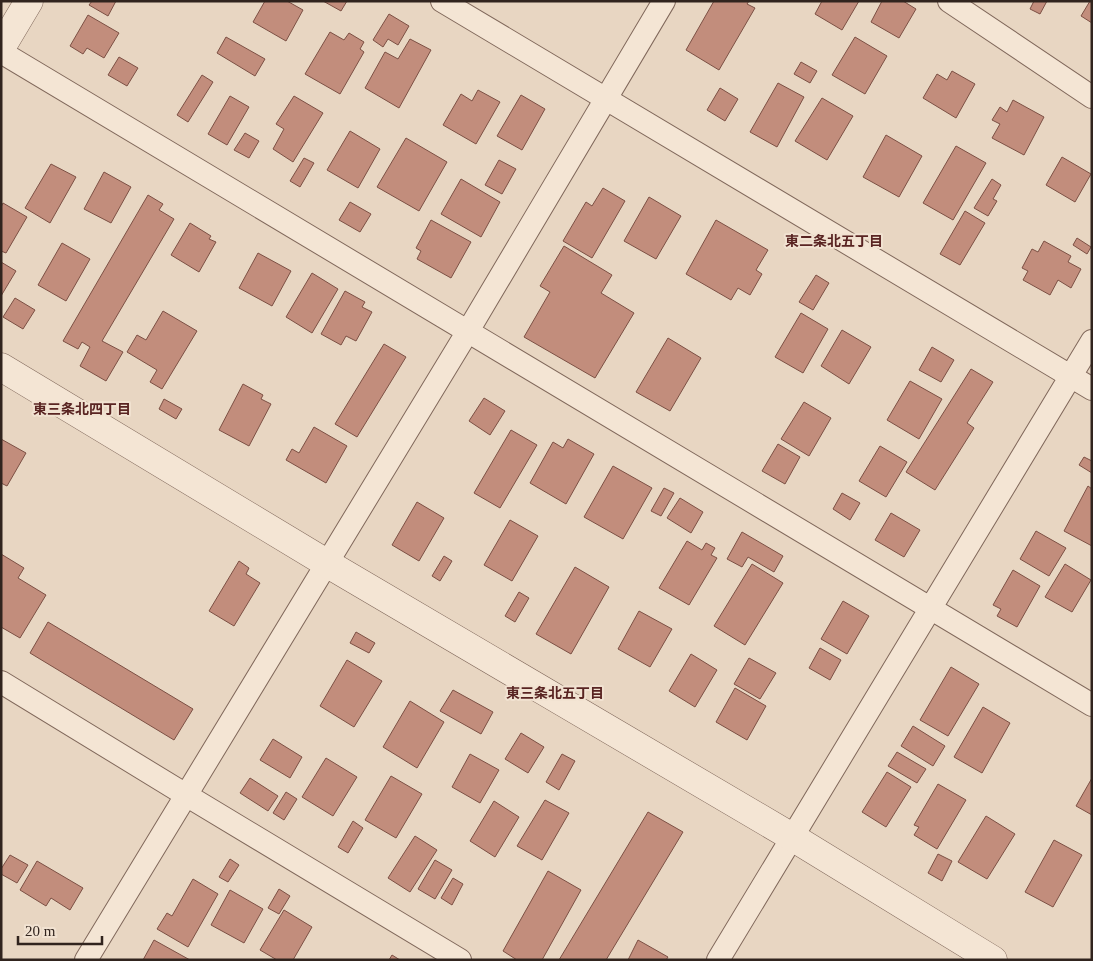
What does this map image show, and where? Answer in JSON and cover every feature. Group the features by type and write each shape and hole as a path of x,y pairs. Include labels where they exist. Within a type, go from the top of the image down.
{"street":[{"path":"1,48 29,1"},
{"path":"442,1 1092,389"},
{"path":"86,960 328,564 664,1"},
{"path":"948,1 1092,97"},
{"path":"1,52 1092,705"},
{"path":"718,960 1092,341"},
{"path":"1,367 328,564 792,837 993,960"},
{"path":"1,682 186,796 460,960"}],"building":[{"path":"92,1 116,1 108,16 89,5"},
{"path":"265,1 287,1 303,10 286,41 253,22"},
{"path":"323,1 347,1 341,11"},
{"path":"714,1 749,1 747,4 755,8 719,70 686,50"},
{"path":"822,1 859,1 842,30 815,14"},
{"path":"882,1 903,1 916,9 899,38 871,22"},
{"path":"1034,1 1047,1 1040,14 1030,9"},
{"path":"1090,1 1092,1 1092,23 1081,16"},
{"path":"389,14 409,26 398,45 388,39 383,47 373,40"},
{"path":"88,15 119,33 104,58 87,48 83,54 70,46"},
{"path":"330,32 344,40 349,33 364,42 360,49 364,52 340,94 305,74"},
{"path":"226,37 265,59 255,76 217,53"},
{"path":"855,37 887,56 865,94 832,75"},
{"path":"410,39 431,50 399,108 365,88 385,52 398,59"},
{"path":"119,57 138,68 127,86 108,75"},
{"path":"801,62 817,71 810,83 794,74"},
{"path":"952,71 975,84 956,118 923,98 937,74 947,80"},
{"path":"202,75 213,82 188,122 177,115"},
{"path":"778,83 804,97 777,147 750,132"},
{"path":"720,88 738,99 725,121 707,110"},
{"path":"478,90 500,102 476,144 443,125 461,94 472,101"},
{"path":"521,95 545,109 522,150 497,136"},
{"path":"230,96 249,107 227,145 208,134"},
{"path":"294,96 323,113 293,162 273,149 284,129 276,124"},
{"path":"822,98 853,116 827,160 795,141"},
{"path":"1013,100 1044,117 1024,155 992,138 1000,124 992,120 1000,107 1007,112"},
{"path":"350,131 380,149 358,188 327,170"},
{"path":"245,133 259,141 249,158 234,150"},
{"path":"886,135 922,156 899,197 863,177"},
{"path":"406,138 447,162 419,211 377,187"},
{"path":"956,146 986,163 953,220 923,203"},
{"path":"1062,157 1091,174 1075,202 1046,185"},
{"path":"304,158 314,163 300,187 290,181"},
{"path":"499,160 516,169 502,194 485,185"},
{"path":"51,164 76,177 50,223 25,208"},
{"path":"104,172 131,187 111,223 84,209"},
{"path":"461,179 500,202 481,237 441,214"},
{"path":"992,179 1001,185 993,199 997,201 988,216 974,208"},
{"path":"603,188 625,201 592,258 563,241 586,202 592,206"},
{"path":"148,195 163,204 159,210 174,219 102,341 123,352 106,381 80,366 90,347 82,342 78,349 63,341"},
{"path":"649,197 681,216 656,259 624,241"},
{"path":"350,202 371,214 360,232 339,220"},
{"path":"3,203 27,217 6,253 1,251 1,207"},
{"path":"965,211 985,223 960,265 940,254"},
{"path":"431,220 471,242 451,278 417,259 421,251 416,248"},
{"path":"716,220 768,250 756,270 762,274 750,295 738,288 731,300 686,274"},
{"path":"190,223 211,236 209,239 216,242 199,272 171,255"},
{"path":"1077,238 1091,247 1087,254 1073,245"},
{"path":"1044,241 1071,256 1068,262 1081,269 1071,288 1058,280 1050,295 1023,280 1028,271 1022,268 1032,249 1038,252"},
{"path":"62,243 90,259 66,301 38,285"},
{"path":"564,246 612,275 601,293 634,313 595,378 524,337 550,292 540,286"},
{"path":"258,253 291,271 272,306 239,288"},
{"path":"1,262 16,271 1,296"},
{"path":"312,273 338,289 312,333 286,317"},
{"path":"816,275 829,283 813,310 799,302"},
{"path":"345,291 365,302 362,307 372,312 356,341 346,336 341,345 321,334"},
{"path":"15,298 35,310 23,329 3,317"},
{"path":"163,311 197,331 162,389 150,382 157,370 127,352 137,335 146,340"},
{"path":"801,313 828,329 803,373 775,357"},
{"path":"842,330 871,347 849,384 821,366"},
{"path":"668,338 701,358 670,411 636,392"},
{"path":"384,344 406,357 357,437 335,424"},
{"path":"932,347 954,360 941,382 919,370"},
{"path":"971,369 993,382 967,423 974,428 935,490 906,472"},
{"path":"910,381 942,399 919,439 887,420"},
{"path":"243,384 263,395 261,399 271,404 249,446 219,430"},
{"path":"484,398 505,411 490,435 469,421"},
{"path":"164,399 182,409 176,419 159,409"},
{"path":"804,402 831,418 809,456 781,439"},
{"path":"314,427 347,446 326,483 286,460 292,449 299,453"},
{"path":"511,430 537,445 500,508 474,493"},
{"path":"1,439 26,453 7,486 1,483"},
{"path":"568,439 594,454 566,504 530,483 553,442 563,448"},
{"path":"778,444 800,457 785,484 762,471"},
{"path":"880,446 907,462 886,497 859,481"},
{"path":"1084,457 1092,461 1092,473 1079,465"},
{"path":"613,466 652,488 623,539 584,517"},
{"path":"1088,486 1092,489 1092,546 1064,531"},
{"path":"664,488 674,493 661,516 651,511"},
{"path":"842,493 860,503 850,520 833,509"},
{"path":"680,498 703,512 691,533 667,518"},
{"path":"417,502 444,518 419,561 392,545"},
{"path":"891,513 920,530 904,557 875,540"},
{"path":"510,520 538,536 512,581 484,565"},
{"path":"1036,531 1066,548 1049,576 1020,559"},
{"path":"742,532 783,556 774,572 748,557 742,567 727,559"},
{"path":"687,541 702,550 706,543 715,548 711,555 717,558 689,605 659,588"},
{"path":"1,554 24,568 18,578 46,595 20,638 1,627"},
{"path":"444,556 452,561 440,581 432,576"},
{"path":"239,561 249,568 246,574 260,583 234,626 209,611"},
{"path":"752,564 783,583 745,645 714,626"},
{"path":"1065,564 1091,580 1072,612 1045,597"},
{"path":"575,567 609,587 571,654 536,634"},
{"path":"1013,570 1040,586 1017,627 997,616 1001,609 993,605"},
{"path":"519,592 529,598 515,622 505,616"},
{"path":"843,601 869,616 847,654 821,639"},
{"path":"639,611 672,629 650,667 618,649"},
{"path":"48,622 193,709 174,740 30,653"},
{"path":"356,632 375,643 369,653 350,643"},
{"path":"820,648 841,660 830,680 809,668"},
{"path":"691,654 717,670 695,707 669,691"},
{"path":"749,658 776,673 760,699 734,684"},
{"path":"347,660 382,681 354,727 320,706"},
{"path":"951,667 979,684 948,736 920,720"},
{"path":"735,688 766,706 747,740 716,722"},
{"path":"453,690 493,712 481,734 440,711"},
{"path":"410,701 444,722 417,768 383,747"},
{"path":"983,707 1010,723 982,773 954,757"},
{"path":"913,726 945,746 933,766 901,746"},
{"path":"521,733 544,747 528,773 505,759"},
{"path":"273,739 302,757 290,778 260,760"},
{"path":"897,752 926,769 917,783 888,766"},
{"path":"470,754 499,770 480,803 452,787"},
{"path":"562,754 575,761 559,790 546,782"},
{"path":"326,758 357,777 333,816 302,797"},
{"path":"887,772 911,787 886,827 862,812"},
{"path":"391,776 422,794 396,838 365,820"},
{"path":"250,778 278,796 268,811 240,793"},
{"path":"1092,778 1092,815 1076,806"},
{"path":"938,784 966,800 937,849 914,835 919,827 914,825"},
{"path":"286,792 297,799 284,820 273,813"},
{"path":"545,800 569,813 542,860 517,846"},
{"path":"494,801 519,817 495,857 470,841"},
{"path":"648,812 683,832 606,960 559,960"},
{"path":"986,816 1015,834 987,879 958,862"},
{"path":"353,821 363,828 348,853 338,847"},
{"path":"415,836 437,850 410,892 388,878"},
{"path":"1054,840 1082,855 1053,907 1025,892"},
{"path":"938,854 952,861 942,881 928,873"},
{"path":"10,855 28,865 17,883 1,874 1,869"},
{"path":"230,859 239,865 228,882 219,877"},
{"path":"435,860 452,870 435,899 418,889"},
{"path":"37,861 83,888 70,910 51,898 46,906 20,890"},
{"path":"548,871 581,890 542,960 517,960 503,951"},
{"path":"453,878 463,884 452,905 441,898"},
{"path":"193,879 218,894 188,947 157,929 167,913 172,916"},
{"path":"279,889 290,896 279,914 268,908"},
{"path":"230,890 263,909 244,943 211,925"},
{"path":"284,910 312,927 293,960 277,960 260,950"},
{"path":"154,940 190,960 143,960"},
{"path":"638,940 668,957 666,960 628,960"},
{"path":"392,955 400,960 389,960"}],"district":[{"name":"東二条北五丁目","path":"834,241"},
{"name":"東三条北四丁目","path":"82,409"},
{"name":"東三条北五丁目","path":"555,693"}]}
